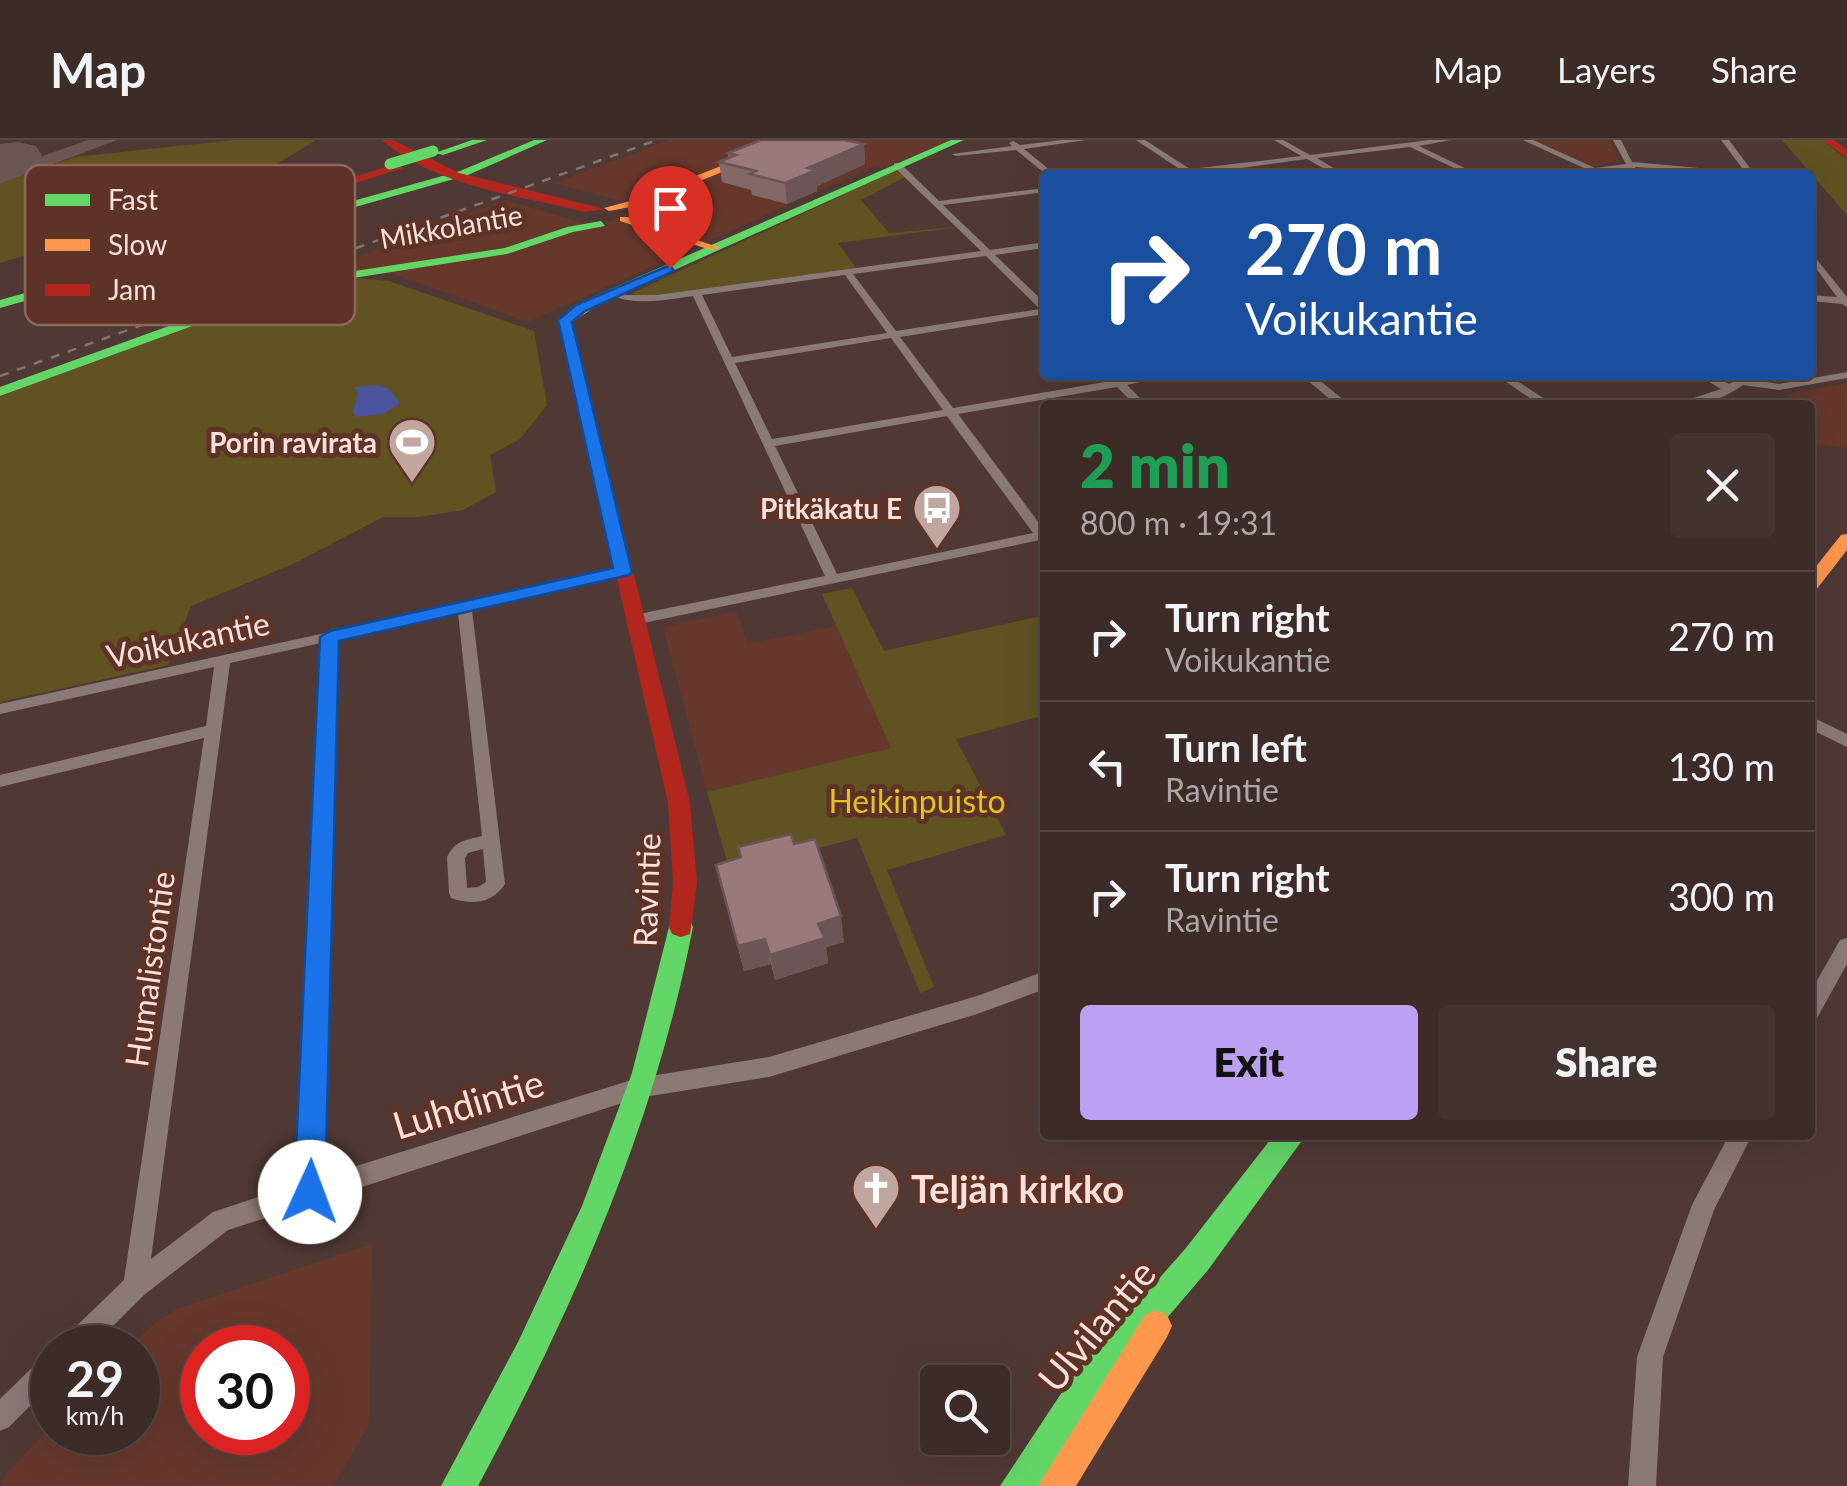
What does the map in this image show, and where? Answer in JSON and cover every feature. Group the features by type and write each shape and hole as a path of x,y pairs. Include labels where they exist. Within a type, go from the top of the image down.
{"main road":[{"path":"438,148 467,140"},
{"path":"355,171 390,158 482,140"},
{"path":"355,204 464,173 542,140"},
{"name":"Mikkolantie","path":"355,274 507,251 606,217 796,140"},
{"path":"1828,140 1847,155"},
{"path":"612,293 897,165 958,147"},
{"path":"355,170 403,154 715,248"},
{"path":"0,292 25,283"},
{"path":"0,292 25,284"},
{"name":"Ravintie","path":"459,1486 556,1295 594,1210 669,997 686,876 679,803 564,324 574,312 612,293"},
{"path":"0,304 25,297"},
{"name":"Mikkolantie","path":"0,392 184,325"},
{"path":"1815,560 1847,537"},
{"path":"1815,579 1847,537"},
{"name":"Ulvilantie","path":"1018,1486 1084,1389 1197,1259 1288,1140"},
{"name":"Ulvilantie","path":"1056,1486 1197,1259"}],"street":[{"path":"1008,140 1046,170"},
{"path":"958,147 1018,147 1082,140"},
{"path":"1140,140 1186,170"},
{"path":"1278,140 1333,170"},
{"path":"1213,170 1446,140"},
{"path":"1527,140 1594,169"},
{"path":"1618,140 1632,168"},
{"path":"1725,140 1747,170"},
{"path":"1407,142 1465,170"},
{"path":"897,165 1040,305"},
{"path":"1587,170 1666,170"},
{"path":"940,203 1040,191"},
{"path":"612,293 633,299 696,293 1040,245"},
{"path":"1815,261 1846,302"},
{"path":"848,272 1040,531"},
{"path":"696,293 833,579"},
{"path":"1815,299 1846,302"},
{"path":"728,360 1040,311"},
{"path":"1691,400 1737,382 1779,387 1847,375"},
{"path":"769,443 1110,380"},
{"path":"1116,380 1136,400"},
{"path":"1312,380 1338,400"},
{"path":"1509,380 1540,400"},
{"path":"634,620 1040,537"},
{"name":"Voikukantie","path":"0,709 623,572"},
{"path":"465,607 490,840"},
{"path":"310,1192 330,637"},
{"name":"Humalistontie","path":"136,1286 223,660"},
{"path":"1815,725 1847,741"},
{"path":"0,781 212,730"},
{"path":"1815,1003 1847,946"},
{"name":"Luhdintie","path":"96,1325 136,1286 221,1220 638,1088 769,1066 978,1005 1040,982"},
{"path":"1642,1486 1650,1358 1704,1205 1738,1140"},
{"path":"0,1418 30,1388"}],"shaded area":[{"path":"670,140 951,140 882,168 875,166 528,322 388,272 355,272 355,258 505,200 597,227 644,207 554,183"},
{"path":"1609,140 1620,162 1593,166 1534,141"},
{"path":"1847,383 1847,448 1818,445 1815,400 1785,400 1790,394"},
{"path":"736,612 748,644 836,626 892,748 707,792 663,627"},
{"path":"372,1244 369,1425 333,1486 0,1486 30,1448 30,1455 160,1455 160,1325 154,1324 177,1309"}],"green space":[{"path":"234,140 316,140 275,165 52,165 74,157"},
{"path":"1782,140 1823,140 1847,160 1847,215 1815,178 1815,170 1808,170"},
{"path":"895,171 907,176 861,200 889,233 958,227 838,243 856,268 648,296 630,294"},
{"path":"25,175 25,255 0,263 0,184"},
{"path":"355,278 389,281 534,331 547,405 520,439 490,455 496,492 463,510 419,517 383,517 293,564 191,606 168,665 0,702 0,396 195,325 355,325"},
{"name":"Heikinpuisto","path":"852,588 884,651 1040,616 1040,716 956,739 1006,835 887,870 934,987 920,993 857,838 730,871 707,792 891,748 822,594"}],"water":[{"path":"354,387 388,388 400,403 384,414 356,417 353,412 358,392"}],"building":[{"path":"761,140 845,140 864,144 808,168 816,170 785,183 719,162 736,155 728,153"},
{"path":"791,834 794,844 815,839 841,916 818,924 825,938 770,955 765,939 738,946 716,865 741,857 738,847"}],"taxiway":[{"path":"37,165 107,140"},
{"path":"0,178 25,169"}],"runway":[{"path":"0,159 18,157"}],"railway":[{"path":"355,248 657,140"},
{"path":"0,376 142,325"}],"traffic: fast":[{"path":"440,153 482,140"},
{"path":"355,204 464,173 542,140"},
{"path":"569,338 565,321 599,299 959,140"},
{"path":"390,164 433,151"},
{"path":"355,274 507,251 571,229 601,224"},
{"path":"0,304 25,297"},
{"path":"0,392 184,325"},
{"path":"459,1486 530,1353 594,1215 646,1073 681,927"},
{"path":"1018,1486 1084,1389 1197,1259 1288,1140"}],"traffic: slow":[{"path":"609,208 637,203 796,140"},
{"path":"624,219 715,248"},
{"path":"1815,580 1847,539"},
{"path":"1056,1486 1156,1326"}],"traffic: jam":[{"path":"387,140 456,176 585,209 600,209"},
{"path":"1828,140 1847,155"},
{"path":"355,180 399,166"},
{"path":"569,338 679,803 685,883 681,927"}],"place":[{"name":"Porin ravirata","path":"412,484"},
{"name":"Pitkäkatu E","path":"937,550"},
{"name":"Teljän kirkko","path":"876,1230"}],"route":[{"path":"310,1192 330,637 623,572 564,324 580,308 670,268"}]}
